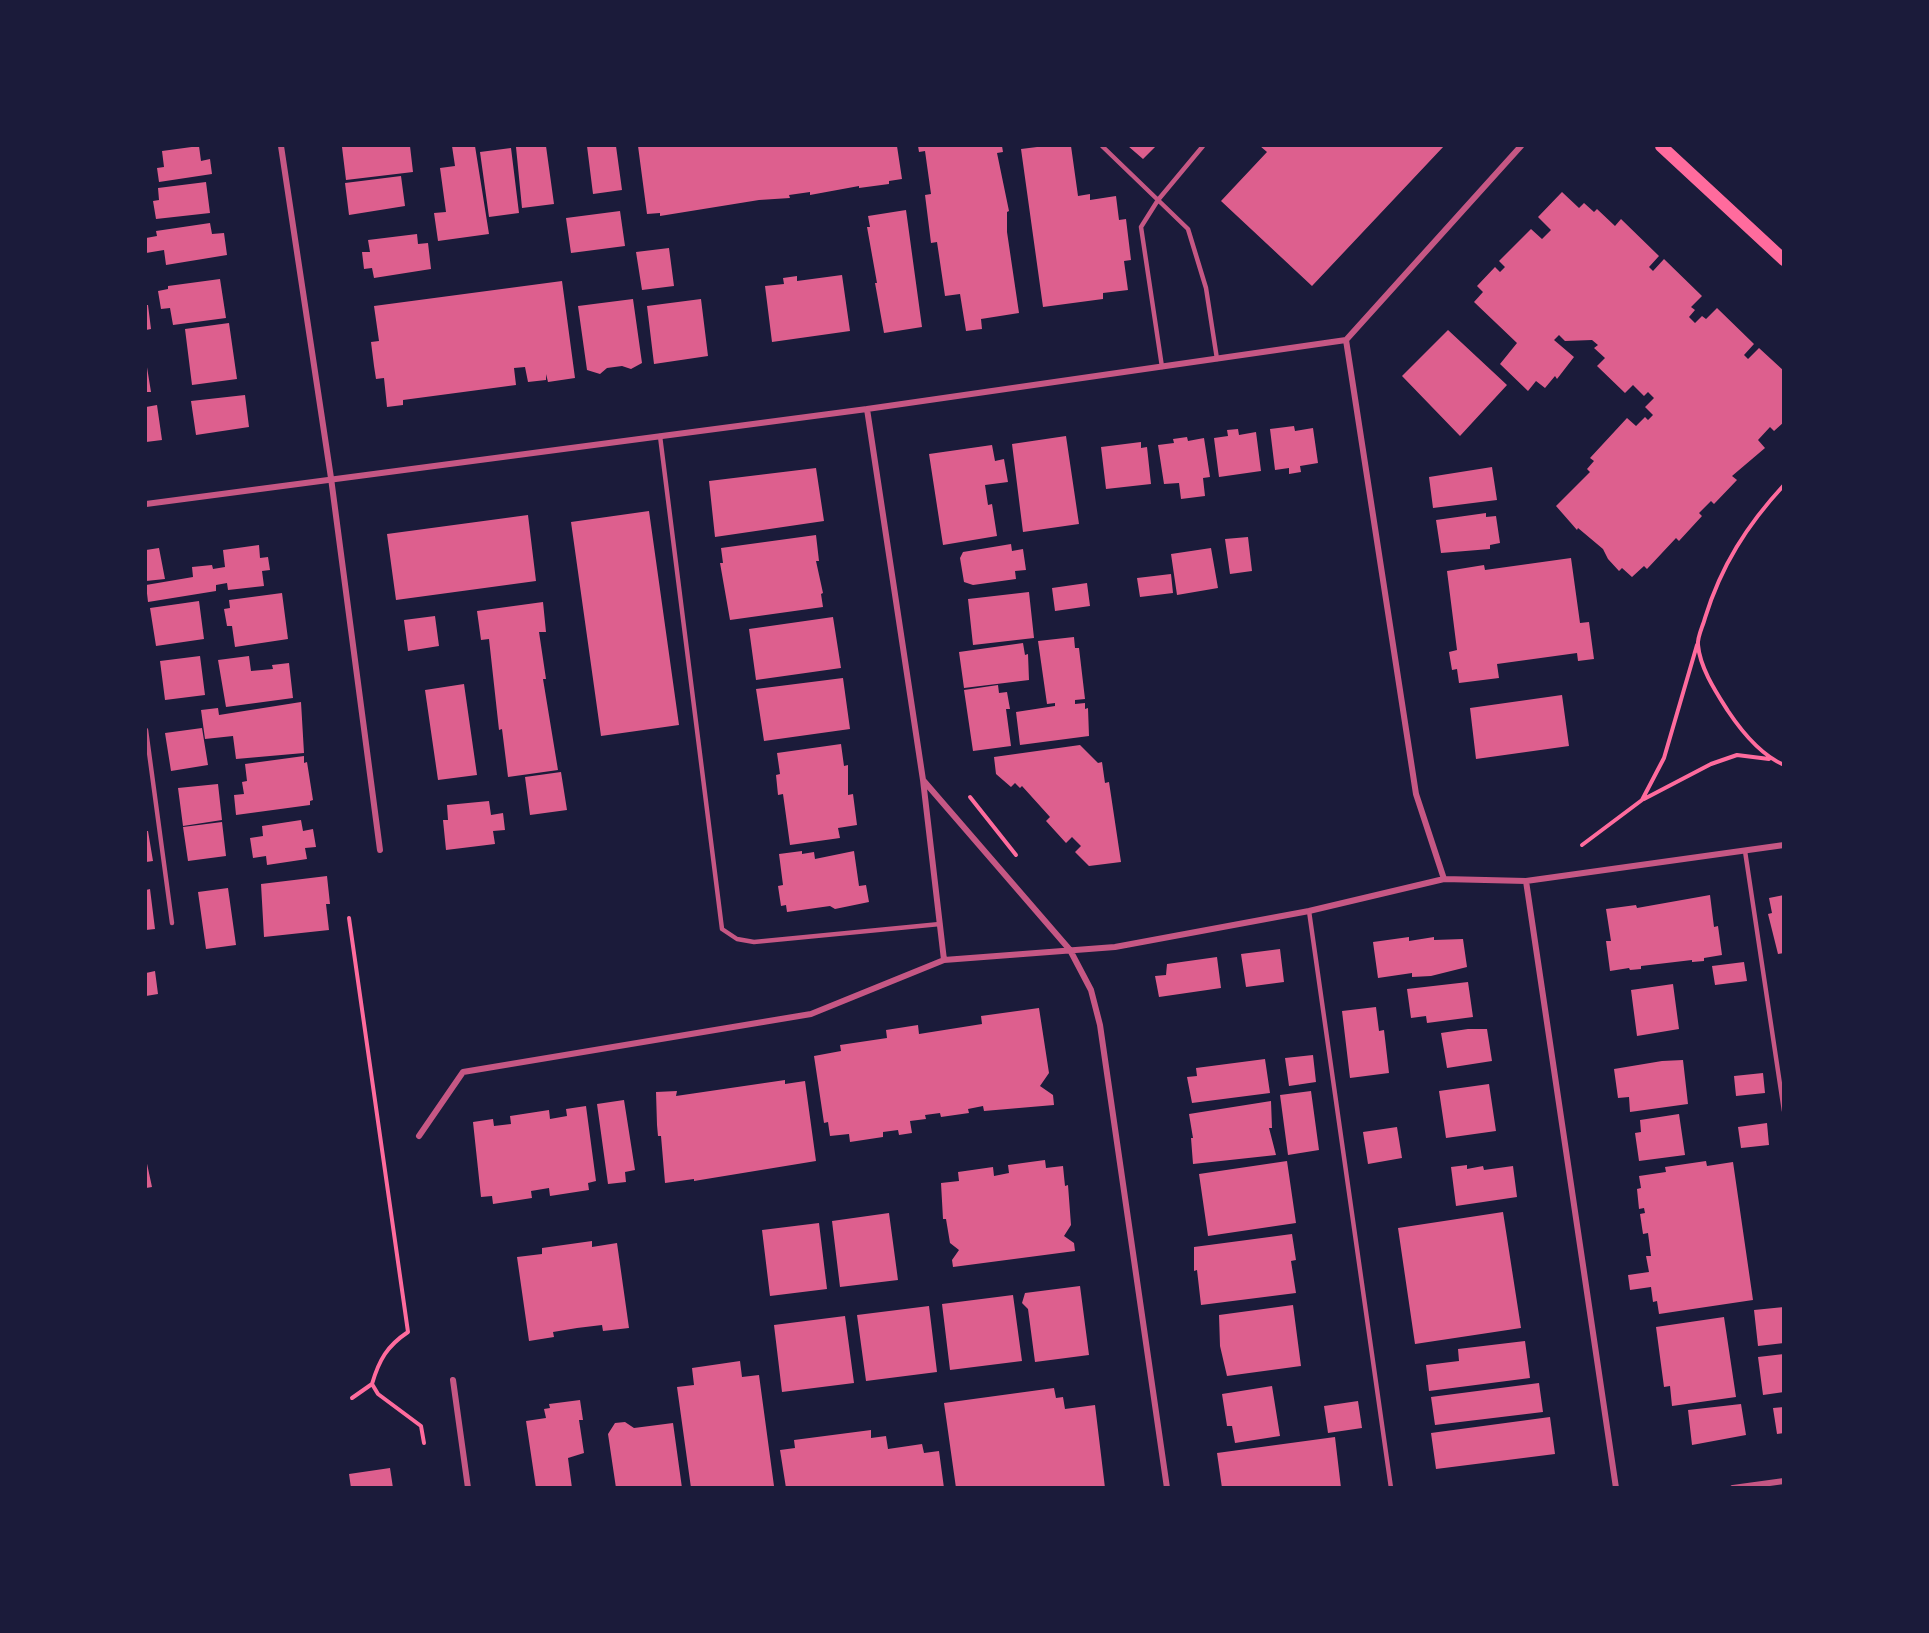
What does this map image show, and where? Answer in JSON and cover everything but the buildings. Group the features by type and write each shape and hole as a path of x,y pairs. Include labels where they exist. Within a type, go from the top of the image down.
{"main road":[{"path":"1661,146 1784,260"}],"street":[{"path":"281,146 331,478 380,850"},
{"path":"146,504 867,409 1346,340 1521,146"},
{"path":"1346,340 1416,794 1444,879"},
{"path":"867,409 923,780 944,960"},
{"path":"923,780 1070,950 1091,990 1100,1025 1167,1488"},
{"path":"419,1136 463,1072 811,1014 944,960 1115,946 1309,910 1444,879 1526,881 1784,845"},
{"path":"1526,881 1616,1488"},
{"path":"453,1380 468,1488"},
{"path":"1733,1488 1784,1481"}],"lane":[{"path":"1102,146 1188,229 1206,288 1217,359"},
{"path":"1162,367 1141,227 1158,200 1203,146"},
{"path":"660,436 722,929 736,939 754,942 940,924"},
{"path":"146,730 172,923"},
{"path":"1745,851 1784,1111"},
{"path":"1309,910 1391,1488"}],"path":[{"path":"1642,800 1664,758 1715,585 1734,548 1753,519 1784,485"},
{"path":"1698,644 1712,687 1737,723 1770,759"},
{"path":"1582,845 1642,800 1711,764 1737,755 1770,759 1784,765"},
{"path":"349,918 408,1332 392,1342 378,1363 372,1384 352,1398"},
{"path":"372,1384 378,1394 421,1426 424,1443"}]}
